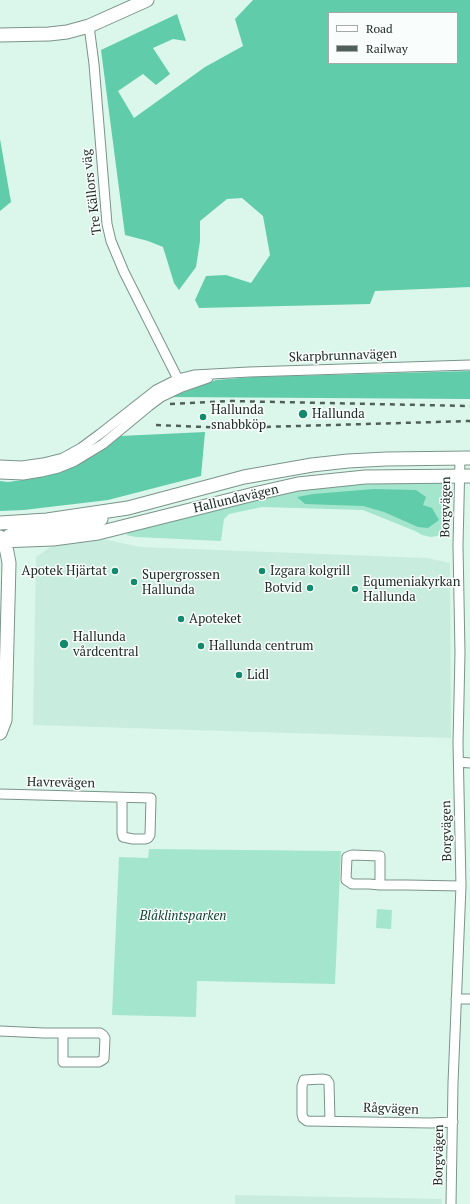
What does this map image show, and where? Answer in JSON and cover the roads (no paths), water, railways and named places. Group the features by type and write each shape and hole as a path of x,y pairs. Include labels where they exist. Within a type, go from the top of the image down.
{"main road":[{"path":"0,35 68,32 89,26 147,0"},
{"path":"0,30 16,34"},
{"name":"Hallundavägen","path":"1,543 14,533 81,525 128,508 244,477 312,465 348,461 465,458"},
{"name":"Hallundavägen","path":"1,543 53,540 98,533 298,484 365,477 465,476"},
{"name":"Hallundavägen","path":"0,523 47,520 128,508"},
{"path":"0,733 5,720 2,692 9,563 12,554 26,543 53,540"},
{"path":"1,543 9,563"}],"street":[{"name":"Tre Källors väg","path":"89,26 107,224 124,272 180,383"},
{"name":"Skarpbrunnavägen","path":"0,474 23,475 41,472 58,468 75,461 103,444 149,406 180,383 194,375 470,365"},
{"name":"Skarpbrunnavägen","path":"0,465 22,466 63,458 81,448 156,390 180,383"},
{"name":"Borgvägen","path":"451,1204 456,999 461,886 458,546 465,476 465,458"},
{"path":"459,762 470,763"},
{"name":"Havrevägen","path":"0,794 151,798 150,834 148,838 123,838 122,798"},
{"path":"380,885 380,856 352,855 347,858 346,880 348,883 380,885 461,886"},
{"path":"456,999 470,999"},
{"path":"0,1031 63,1034 100,1033 105,1038 104,1059 99,1062 63,1062 63,1034"},
{"name":"Rågvägen","path":"330,1120 329,1083 327,1080 322,1079 304,1080 302,1086 302,1114 303,1118 307,1121 453,1122"}],"railway":[{"path":"170,404 229,401 470,406"},
{"path":"156,425 228,428 470,421"}],"place":[{"name":"Hallunda","path":"303,414"},
{"name":"Hallunda snabbköp","path":"203,417"},
{"name":"Apotek Hjärtat","path":"115,571"},
{"name":"Izgara kolgrill","path":"262,571"},
{"name":"Supergrossen Hallunda","path":"134,582"},
{"name":"Botvid","path":"310,588"},
{"name":"Equmeniakyrkan Hallunda","path":"355,589"},
{"name":"Apoteket","path":"181,619"},
{"name":"Hallunda vårdcentral","path":"64,644"},
{"name":"Hallunda centrum","path":"201,646"},
{"name":"Lidl","path":"239,675"}],"park label":[{"name":"Blåklintsparken","path":"183,916"}]}
